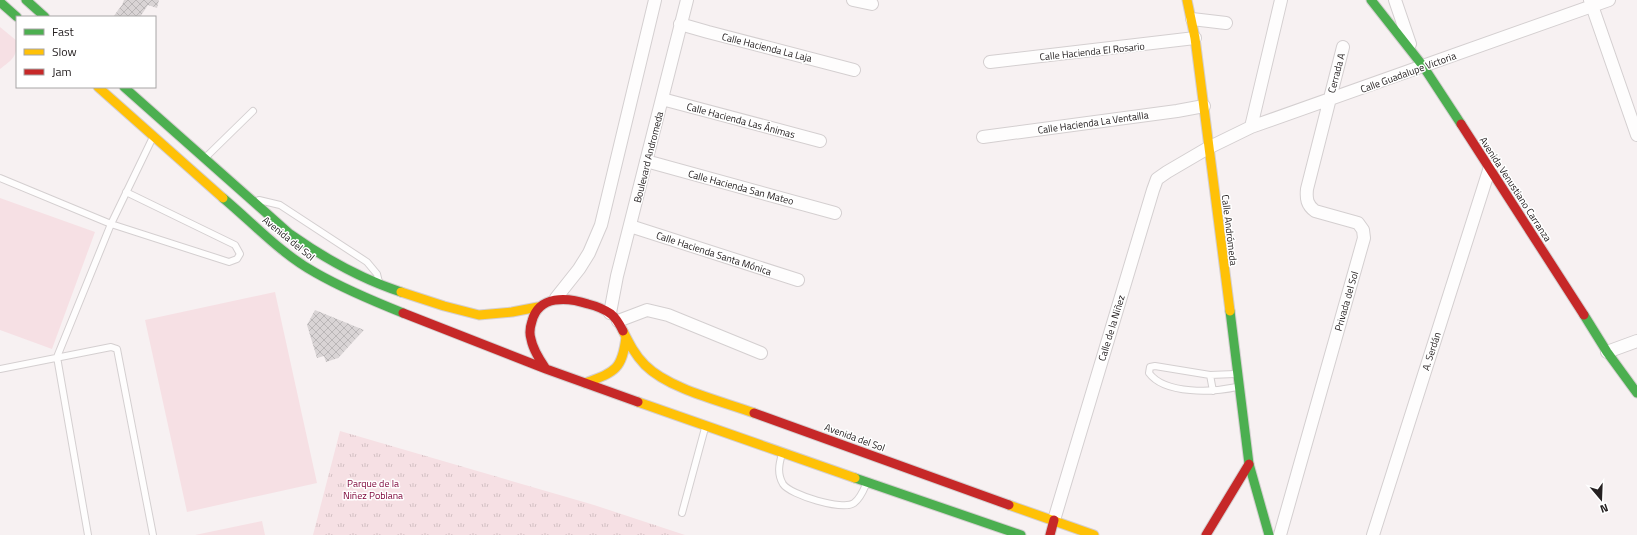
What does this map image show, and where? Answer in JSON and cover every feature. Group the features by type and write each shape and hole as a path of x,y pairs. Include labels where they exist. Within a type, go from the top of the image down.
{"main road":[{"path":"26,0 44,16"},
{"name":"Calle Andrómeda","path":"1187,0 1195,38 1249,464 1269,535"},
{"name":"Avenida Venustiano Carranza","path":"1371,0 1423,66 1490,167 1607,352 1637,393"},
{"path":"0,2 16,16"},
{"name":"Avenida del Sol","path":"99,88 286,253 315,273 368,300 546,368"},
{"name":"Avenida del Sol","path":"125,88 290,234 315,252 379,286 479,315 512,312 538,307"},
{"path":"584,383 599,378 614,370 623,357 626,337 614,317 578,299 556,298 538,307 532,319 529,336 536,354 546,368 584,383 706,426 1021,535"},
{"name":"Avenida del Sol","path":"626,337 638,357 649,371 669,383 1094,535"},
{"path":"1206,535 1249,464"},
{"name":"Calle de la Niñez","path":"1050,535 1054,520"}],"street":[{"path":"556,298 579,269 589,253 600,225 655,0"},
{"name":"Boulevard Andromeda","path":"614,317 617,276 687,0"},
{"path":"853,0 872,4"},
{"path":"1251,127 1281,0"},
{"path":"1395,0 1414,55"},
{"name":"Calle Guadalupe Victoria","path":"1208,148 1251,127 1423,66 1591,3 1609,0"},
{"path":"1591,3 1636,129"},
{"path":"1192,19 1226,23"},
{"name":"Calle Hacienda La Laja","path":"680,24 854,70"},
{"name":"Calle Hacienda El Rosario","path":"990,62 1195,38"},
{"name":"Cerrada A","path":"1329,100 1343,47"},
{"name":"Calle Hacienda Las Ánimas","path":"662,99 820,141"},
{"name":"Privada del Sol","path":"1280,535 1364,238 1363,230 1358,224 1315,211 1309,206 1306,198 1329,100"},
{"name":"Calle Hacienda La Ventailla","path":"983,137 1177,111 1204,106"},
{"name":"Calle de la Niñez","path":"1054,520 1157,179 1208,148"},
{"name":"Calle Hacienda San Mateo","path":"646,161 835,213"},
{"name":"A. Serdán","path":"1373,535 1490,167"},
{"name":"Calle Hacienda Santa Mónica","path":"630,226 798,280"},
{"path":"614,317 646,310 668,315 761,353"},
{"path":"1607,352 1637,341"}],"lane":[{"path":"205,158 254,111"},
{"path":"88,535 58,357 111,224 153,136"},
{"path":"0,178 111,224 229,262 237,260 240,254 235,245 126,192"},
{"path":"252,200 280,205 367,262 377,274 379,286"},
{"path":"0,369 111,347 117,349 153,535"},
{"path":"1237,374 1210,376 1155,366 1150,368 1149,374 1153,379 1160,383 1187,390 1213,391 1239,387"},
{"path":"1210,376 1213,391"},
{"path":"682,513 706,426"},
{"path":"783,453 779,466 779,476 784,485 790,491 837,506 846,506 854,503 862,495 867,482"}],"green space":[{"path":"0,27 16,40 16,51 13,58 0,69"},
{"path":"0,198 95,232 52,349 0,330"},
{"path":"275,292 317,483 187,512 145,320"},
{"name":"Parque de la Niñez Poblana","path":"340,431 594,505 685,535 313,535"},
{"path":"262,521 265,535 195,535"}],"building":[{"path":"124,0 159,0 157,8 148,5 141,16 114,16"},
{"path":"315,310 364,330 338,358 326,362 324,356 317,358 307,325"}],"traffic: fast":[{"path":"26,0 44,16"},
{"path":"1371,0 1423,66 1461,124"},
{"path":"0,2 16,16"},
{"path":"125,88 290,234 343,267 372,281 401,292"},
{"path":"223,198 279,248 303,265 348,290 403,313"},
{"path":"1230,311 1249,464 1269,535"},
{"path":"1584,315 1607,352 1637,393"},
{"path":"855,478 1021,535"}],"traffic: slow":[{"path":"1187,0 1195,38 1230,311"},
{"path":"99,88 223,198"},
{"path":"401,292 444,306 479,315 512,312 538,307"},
{"path":"623,331 638,357 655,373 681,388 754,413"},
{"path":"585,383 604,376 615,368 622,357 626,337"},
{"path":"638,402 855,478"},
{"path":"1009,505 1094,535"}],"traffic: jam":[{"path":"1461,124 1584,315"},
{"path":"546,369 535,351 530,337 530,328 536,313 541,306 547,302 563,299 597,307 611,314 623,331"},
{"path":"403,313 546,369 638,402"},
{"path":"754,413 1009,505"},
{"path":"1206,535 1249,464"},
{"path":"1050,535 1054,520"}]}
